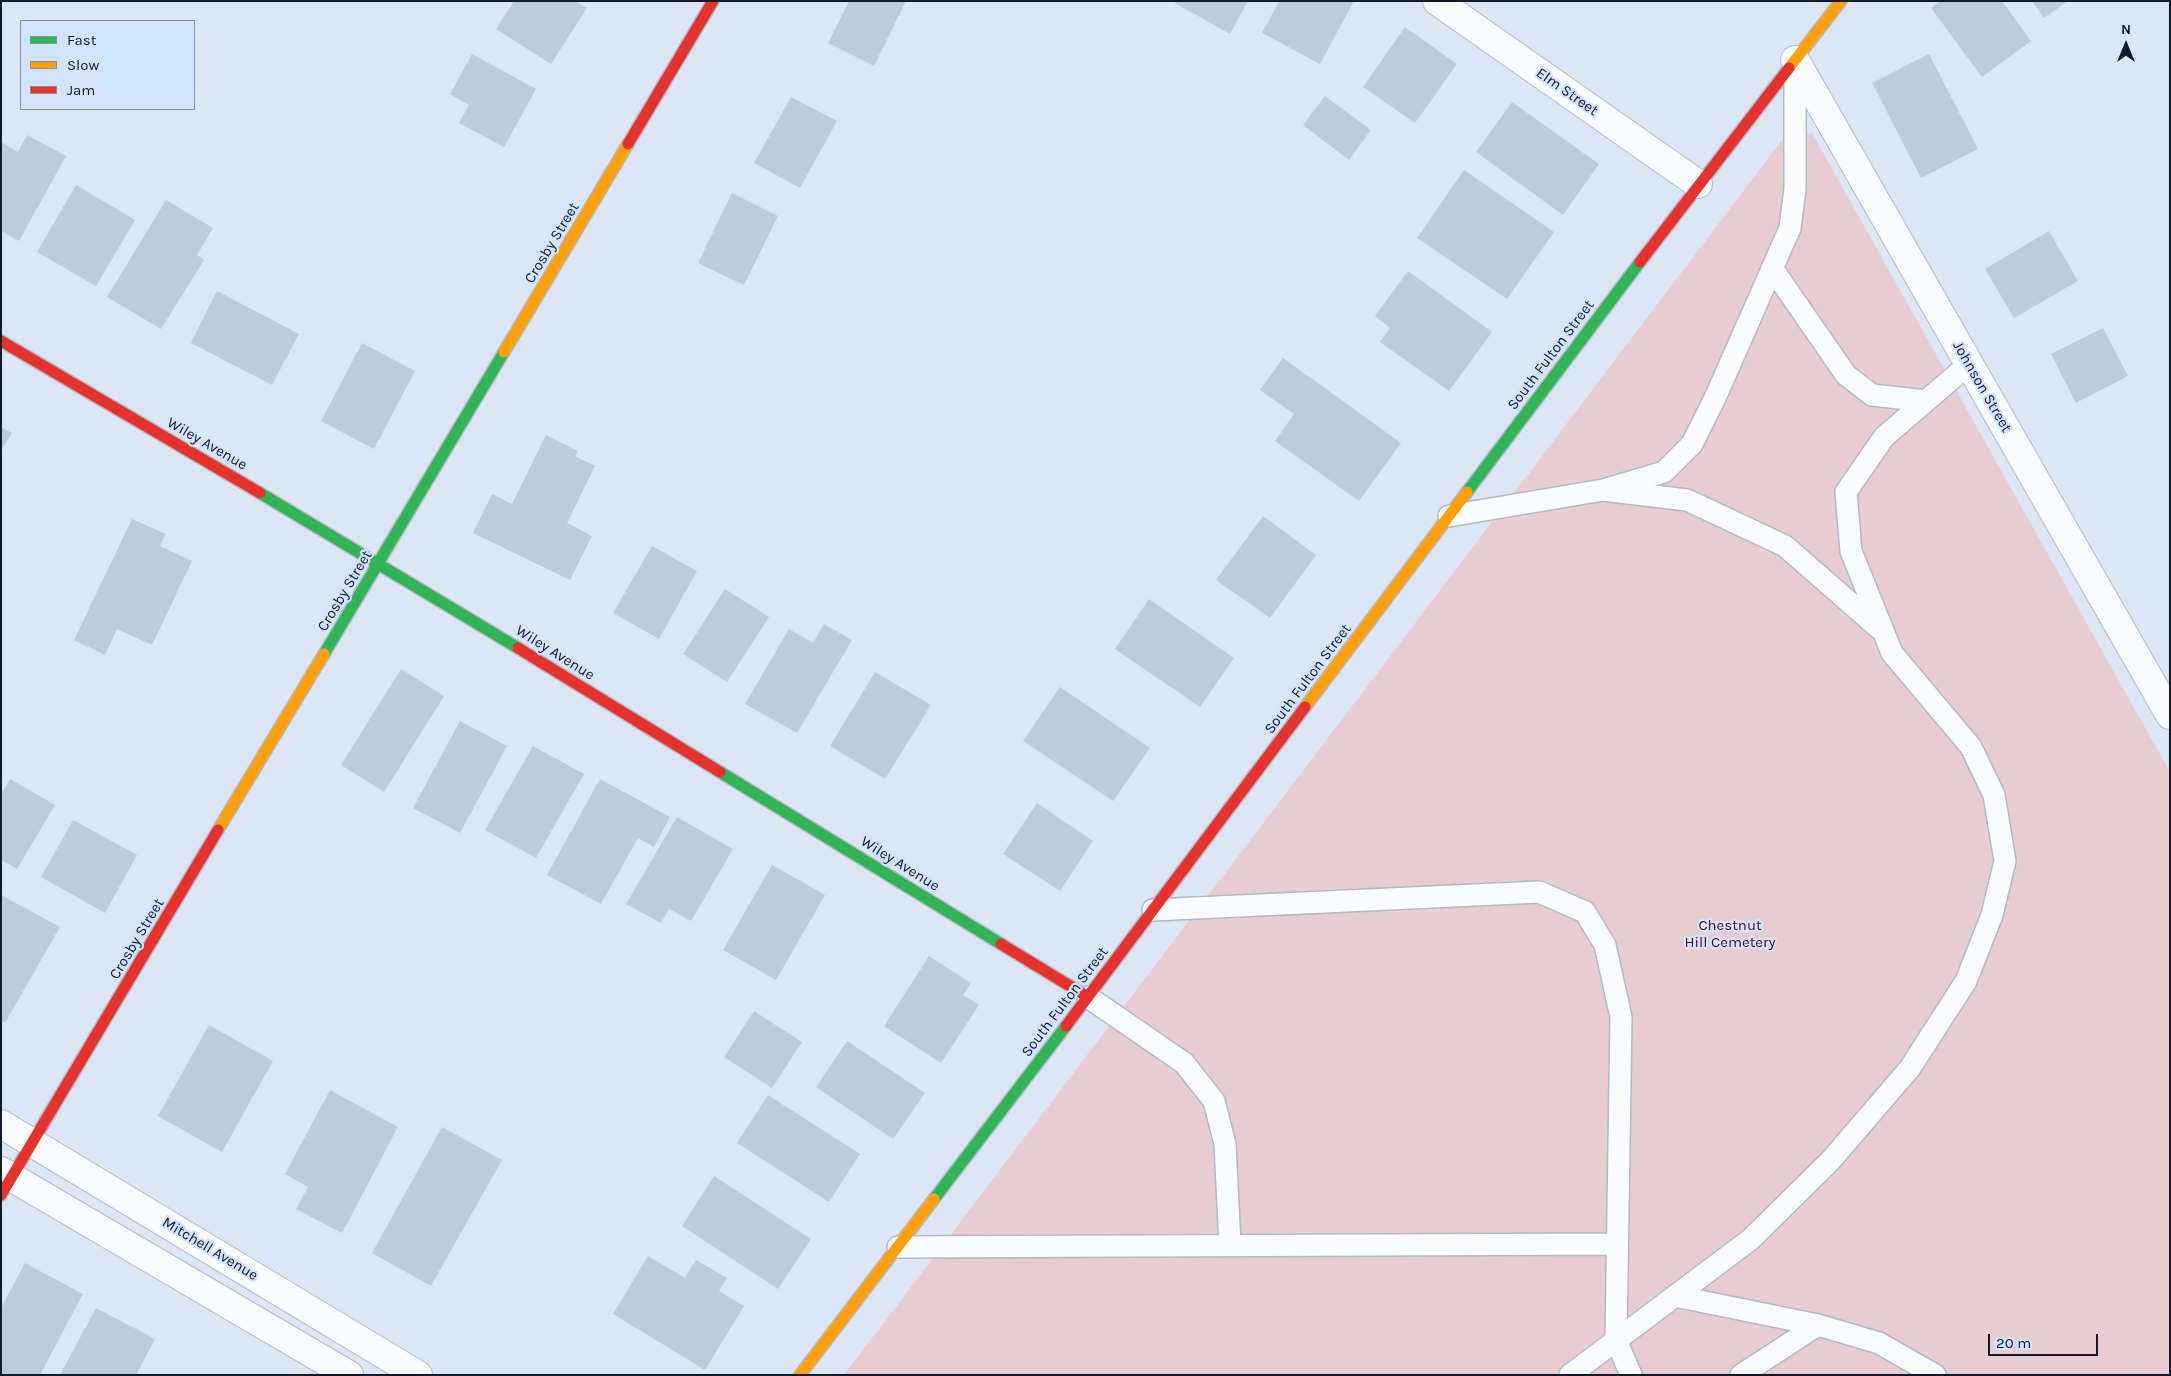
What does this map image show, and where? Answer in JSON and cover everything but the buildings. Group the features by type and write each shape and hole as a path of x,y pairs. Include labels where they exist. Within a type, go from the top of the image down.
{"street":[{"name":"Crosby Street","path":"5,1181 33,1142 380,563 713,1"},
{"name":"Elm Street","path":"1436,1 1698,184"},
{"name":"South Fulton Street","path":"800,1375 1088,997 1698,184 1841,1"},
{"name":"Johnson Street","path":"1795,60 2170,715"},
{"name":"Wiley Avenue","path":"1,341 380,563 1088,997"},
{"name":"Mitchell Avenue","path":"1,1124 418,1375"},
{"path":"5,1181 348,1375"}],"lane":[{"path":"1449,516 1603,490 1664,472 1692,444 1715,398 1790,228 1795,189 1795,60"},
{"path":"1772,268 1846,375 1872,396 1926,401"},
{"path":"1570,1375 1751,1239 1831,1160 1910,1068 1966,982 1992,915 2005,862 1994,795 1971,747 1892,653 1851,551 1846,492 1884,436 1969,364"},
{"path":"1603,490 1687,500 1785,546 1884,632"},
{"path":"1153,910 1539,892 1585,912 1605,945 1621,1017 1616,1340 1631,1375"},
{"path":"1088,997 1184,1063 1214,1101 1224,1144 1230,1245"},
{"path":"898,1247 1617,1244"},
{"path":"1675,1296 1818,1325 1879,1343 1935,1375"},
{"path":"1741,1375 1818,1325"}],"green space":[{"name":"Chestnut Hill Cemetery","path":"1812,133 2170,772 2170,1375 844,1375 1782,140"}],"traffic: fast":[{"path":"1467,492 1640,262"},
{"path":"324,654 504,352"},
{"path":"260,493 518,648"},
{"path":"720,772 1001,944"},
{"path":"934,1199 1066,1026"}],"traffic: slow":[{"path":"1789,68 1841,1"},
{"path":"504,352 628,144"},
{"path":"1305,707 1467,492"},
{"path":"218,830 324,654"},
{"path":"800,1375 934,1199"}],"traffic: jam":[{"path":"628,144 713,1"},
{"path":"1640,262 1789,68"},
{"path":"1,341 260,493"},
{"path":"518,648 720,772"},
{"path":"1066,1026 1305,707"},
{"path":"1,1195 218,830"},
{"path":"1001,944 1088,997"}]}
